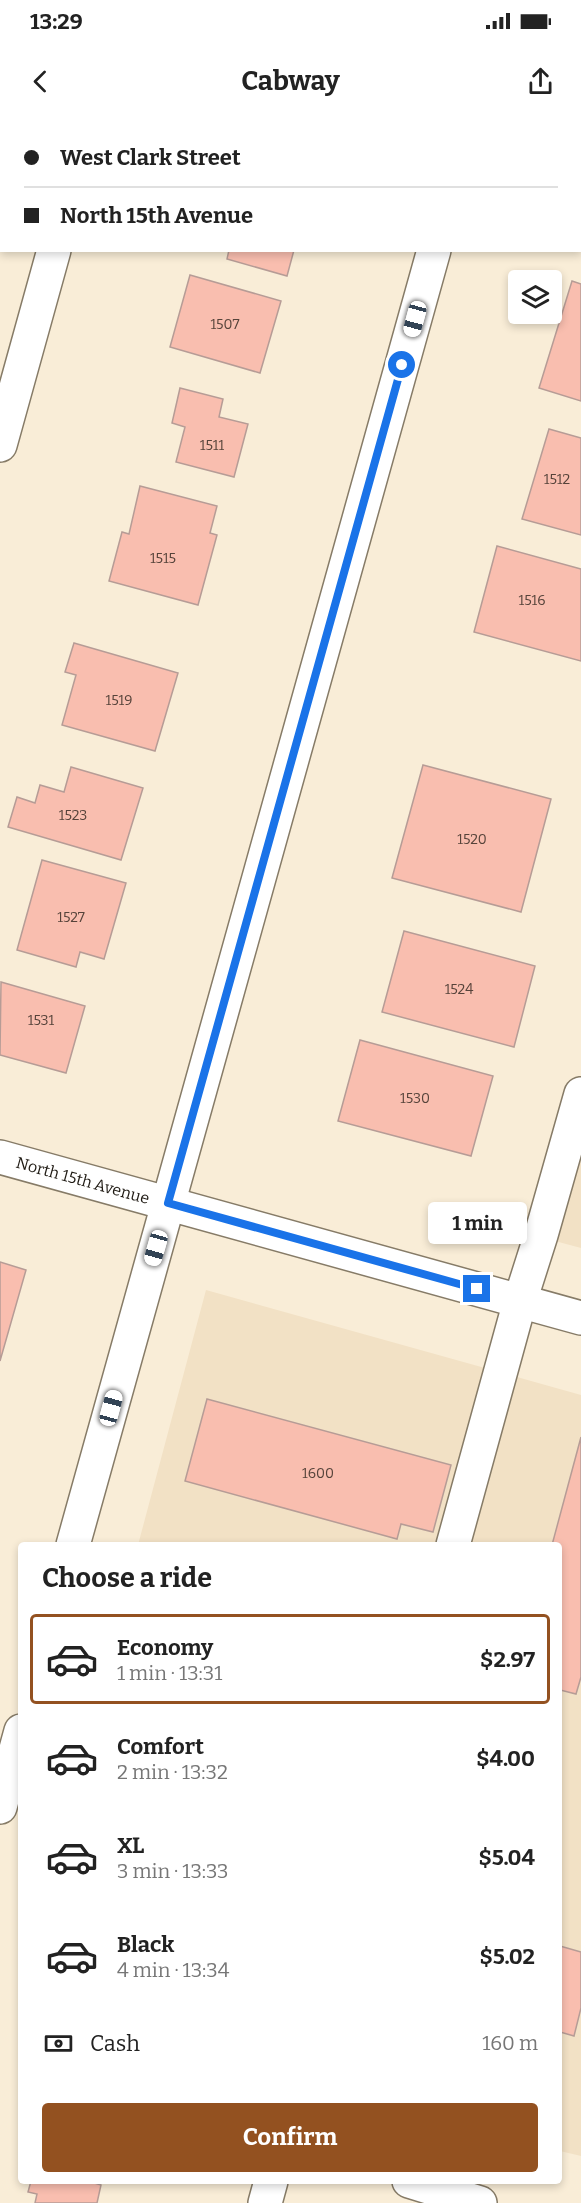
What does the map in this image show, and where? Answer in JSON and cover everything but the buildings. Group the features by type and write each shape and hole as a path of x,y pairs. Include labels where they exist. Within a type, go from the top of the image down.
{"street":[{"path":"0,445 53,252"},
{"path":"74,1542 433,252"},
{"path":"454,1542 520,1301 581,1094"},
{"name":"North 15th Avenue","path":"0,1156 581,1318"},
{"path":"0,1807 18,1742"},
{"path":"265,2203 270,2184"},
{"path":"419,2184 480,2203"}],"shaded area":[{"path":"581,1148 581,1248 555,1241"},
{"path":"206,1290 581,1395 581,2156 562,2151 562,1542 139,1542"}],"route":[{"path":"402,365 168,1203 477,1289"}]}
